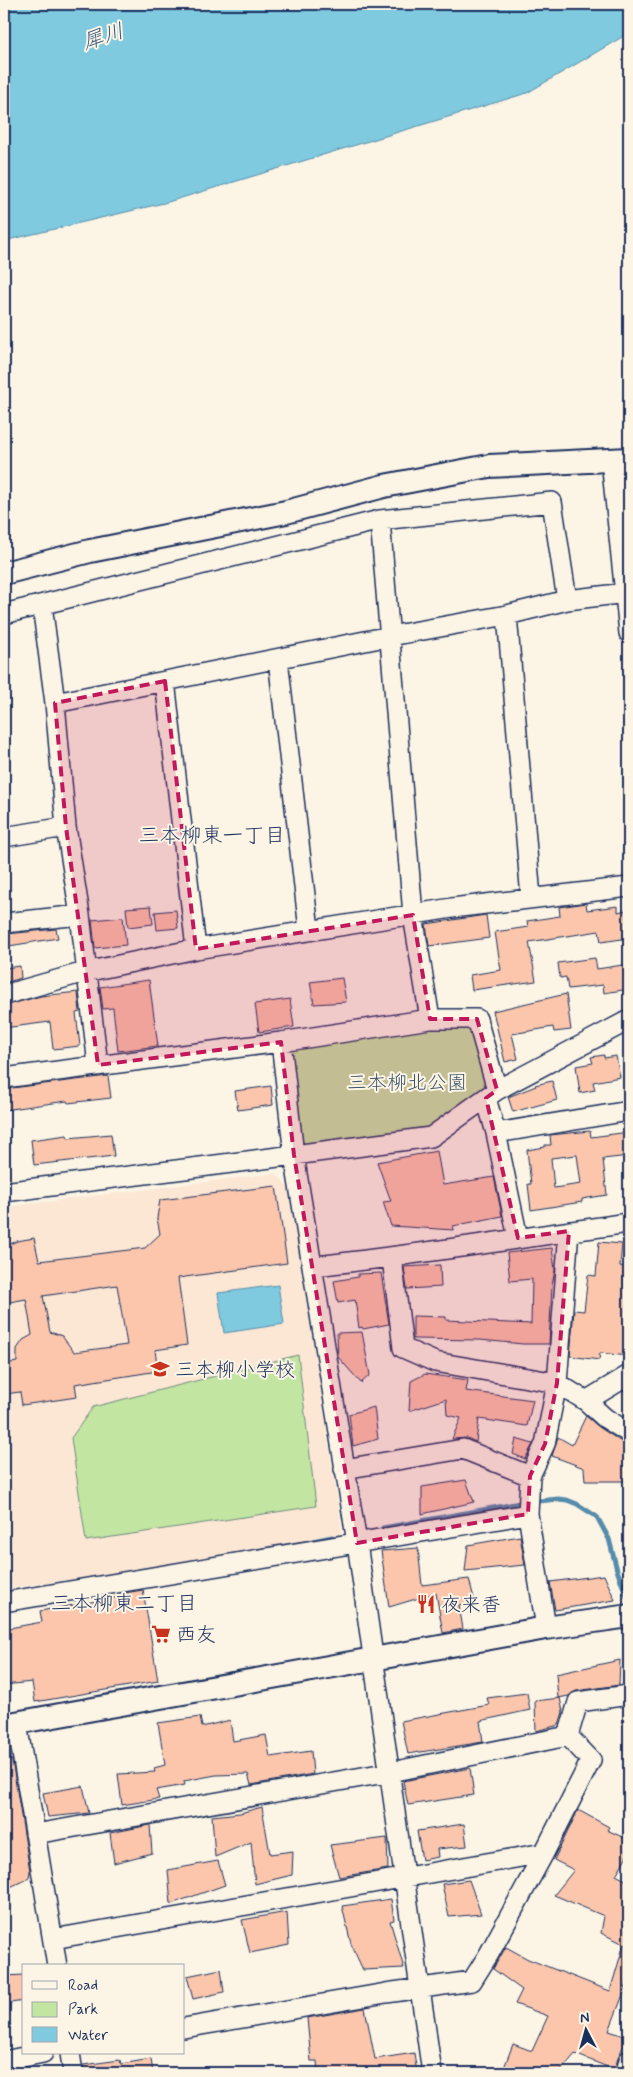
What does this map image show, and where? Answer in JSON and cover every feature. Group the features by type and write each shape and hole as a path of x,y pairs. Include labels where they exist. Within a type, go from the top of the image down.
{"street":[{"path":"4,573 90,551 286,512 384,486 480,468 620,460 629,633"},
{"path":"4,614 380,520 552,502 567,600"},
{"path":"380,520 413,915 430,1019"},
{"path":"55,703 390,636 507,615 567,600 626,592"},
{"path":"42,605 55,703 66,827 80,915 85,972 98,1065"},
{"path":"507,615 530,898"},
{"path":"278,659 310,930"},
{"path":"165,681 196,949"},
{"path":"4,837 66,827"},
{"path":"4,995 85,972 196,949 413,915 629,886"},
{"path":"4,923 80,915"},
{"path":"4,1078 281,1042 430,1019 477,1019 496,1133 518,1238"},
{"path":"4,1192 431,1137 491,1094 629,1020"},
{"path":"281,1042 294,1155 314,1266 357,1543 372,1660 391,1772 432,2073"},
{"path":"496,1133 629,1111"},
{"path":"314,1266 392,1258 629,1223"},
{"path":"546,1628 528,1514 530,1476 545,1444 557,1383 569,1231"},
{"path":"392,1258 403,1348 435,1362 557,1383 586,1401 605,1418 629,1433"},
{"path":"586,1401 629,1375"},
{"path":"344,1469 463,1449 530,1476"},
{"path":"4,1602 528,1514"},
{"path":"57,1964 35,1834 10,1724 546,1628 629,1616"},
{"path":"568,1736 578,1702 629,1695"},
{"path":"35,1834 391,1772 568,1736"},
{"path":"185,2028 386,1993 421,1990 472,1981 489,1954 544,1853 591,1760 568,1736"},
{"path":"53,1939 405,1879 544,1853"},
{"path":"4,2061 38,2054"},
{"path":"70,2054 73,2073"},
{"path":"626,2073 629,2060"}],"highlighted area":[{"path":"165,681 196,949 413,915 430,1019 477,1019 497,1090 486,1098 518,1238 569,1231 557,1383 545,1444 530,1476 528,1514 357,1543 294,1155 281,1042 98,1065 66,827 55,703"}],"shaded area":[{"name":"三本柳小学校","path":"276,1173 290,1190 342,1530 335,1541 4,1589 4,1207"}],"green space":[{"name":"三本柳北公園","path":"432,1028 471,1029 489,1085 430,1130 302,1147 291,1050"},
{"path":"298,1355 316,1506 86,1541 71,1438 93,1407"}],"water":[{"name":"犀川","path":"4,4 629,4 629,33 527,93 168,202 4,241"},
{"path":"278,1285 284,1324 224,1333 218,1293"}],"building":[{"path":"586,903 587,910 618,906 618,912 626,910 629,938 601,942 599,931 529,942 536,981 472,990 470,975 501,970 495,932 528,927 527,921 560,916 559,907"},
{"path":"151,906 153,924 128,927 126,908"},
{"path":"176,910 178,928 157,930 155,912"},
{"path":"486,915 489,938 429,946 426,924"},
{"path":"123,917 126,945 95,948 92,920"},
{"path":"56,929 58,938 9,946 7,934"},
{"path":"595,958 597,969 629,964 629,989 604,993 603,985 568,989 566,977 560,978 558,963"},
{"path":"20,966 21,978 4,983 4,979 7,979 5,968"},
{"path":"342,978 346,1002 314,1004 310,982"},
{"path":"149,980 158,1046 118,1051 113,1008 103,1009 100,987"},
{"path":"78,992 80,1012 76,1013 80,1046 53,1049 50,1022 4,1028 4,1006 41,996"},
{"path":"566,994 571,1030 554,1032 553,1027 512,1034 518,1059 505,1062 493,1011"},
{"path":"290,999 294,1027 259,1032 255,1004"},
{"path":"604,1055 604,1058 616,1056 620,1077 593,1082 595,1090 580,1093 576,1066 593,1063 591,1057"},
{"path":"108,1076 111,1098 68,1103 67,1101 4,1110 4,1089"},
{"path":"552,1081 557,1100 513,1112 508,1097 535,1085"},
{"path":"271,1086 273,1105 238,1110 235,1091"},
{"path":"590,1131 591,1137 629,1132 629,1156 603,1159 607,1195 582,1199 582,1202 531,1210 528,1184 531,1184 527,1150 551,1145 550,1135","holes":["577,1155 581,1184 554,1188 551,1158"]},
{"path":"111,1134 114,1156 34,1165 31,1140 67,1135 68,1138"},
{"path":"437,1151 443,1185 494,1177 502,1216 453,1226 454,1230 391,1226 383,1202 391,1201 377,1162"},
{"path":"276,1186 287,1263 178,1278 187,1345 155,1350 158,1371 75,1384 77,1397 22,1405 20,1392 4,1394 4,1364 17,1362 17,1349 23,1340 32,1335 26,1299 4,1303 4,1254 8,1245 17,1241 34,1238 39,1261 145,1248 160,1234 157,1218 160,1200","holes":["117,1285 127,1345 74,1352 62,1336 50,1332 43,1296"]},
{"path":"599,1242 622,1244 620,1266 629,1268 629,1356 600,1353 599,1360 570,1356 574,1310 584,1311 588,1275 596,1276"},
{"path":"552,1248 555,1270 552,1285 549,1344 413,1339 413,1316 446,1317 446,1320 531,1324 532,1279 510,1281 507,1253"},
{"path":"440,1265 441,1287 407,1289 404,1267"},
{"path":"381,1273 389,1324 363,1329 362,1327 359,1328 355,1300 338,1303 334,1281 358,1277 358,1274"},
{"path":"362,1332 370,1375 361,1383 338,1357 337,1333"},
{"path":"425,1374 468,1380 466,1391 533,1400 527,1426 479,1419 476,1442 467,1438 452,1439 461,1418 447,1415 446,1399 409,1411 411,1381"},
{"path":"374,1407 378,1439 353,1446 349,1414"},
{"path":"586,1416 623,1443 629,1444 629,1481 585,1481 584,1468 552,1456 558,1437 572,1445"},
{"path":"516,1439 533,1444 525,1459 513,1454"},
{"path":"466,1480 474,1502 422,1514 422,1487"},
{"path":"520,1536 525,1565 465,1571 468,1545"},
{"path":"418,1548 422,1585 469,1579 475,1602 459,1605 463,1629 443,1633 436,1593 389,1607 381,1551"},
{"path":"604,1575 615,1600 555,1610 550,1582"},
{"path":"143,1590 158,1681 35,1702 32,1682 4,1685 4,1629 42,1622 40,1611 125,1596 124,1593"},
{"path":"620,1660 619,1685 576,1691 569,1696 558,1698 556,1674"},
{"path":"527,1693 530,1710 480,1721 483,1742 408,1754 401,1721 489,1705 487,1698"},
{"path":"560,1698 563,1712 559,1725 536,1731 535,1701"},
{"path":"200,1717 202,1727 230,1720 233,1741 266,1735 270,1757 311,1751 313,1774 251,1785 248,1774 216,1775 184,1781 185,1785 156,1790 159,1799 122,1805 118,1774 155,1772 154,1768 165,1765 158,1723"},
{"path":"7,1746 13,1766 30,1871 29,1878 4,1890 4,1747"},
{"path":"470,1768 474,1795 408,1805 403,1781"},
{"path":"83,1786 89,1813 48,1817 43,1793"},
{"path":"262,1807 270,1854 293,1851 292,1875 255,1884 251,1842 215,1857 212,1816 240,1813"},
{"path":"578,1810 609,1827 607,1830 629,1840 629,1852 616,1875 629,1882 629,1979 609,2031 628,2037 618,2057 615,2070 575,2054 559,2073 502,2073 513,2044 532,2051 548,2016 515,2004 522,1990 493,1969 506,1947 528,1959 610,1991 624,1944 601,1933 604,1916 554,1895 574,1870 554,1860"},
{"path":"464,1824 467,1846 437,1849 438,1857 422,1860 417,1831"},
{"path":"150,1825 152,1853 114,1863 110,1833"},
{"path":"387,1838 388,1869 339,1877 330,1845"},
{"path":"218,1861 225,1885 171,1904 168,1870"},
{"path":"469,1880 481,1914 449,1917 442,1884"},
{"path":"391,1899 394,1920 390,1921 404,1968 363,1970 351,1944 342,1906"},
{"path":"287,1912 289,1945 250,1953 242,1920"},
{"path":"221,1969 224,1992 193,1999 187,1976"},
{"path":"22,1975 22,2001 4,2004 4,1976"},
{"path":"365,2008 375,2059 414,2053 417,2073 318,2073 317,2061 311,2061 307,2018"},
{"path":"151,2059 153,2073 84,2073 83,2065 120,2060 121,2064"}],"waterway":[{"path":"539,1501 567,1500 597,1517 609,1539 617,1570 627,1597"},
{"path":"383,1528 520,1503"},
{"path":"313,1541 332,1537"}],"place":[{"name":"三本柳小学校","path":"160,1369"},
{"name":"夜来香","path":"426,1604"},
{"name":"西友","path":"161,1634"}],"district":[{"name":"三本柳東一丁目","path":"212,835"},
{"name":"三本柳東二丁目","path":"124,1603"}]}
